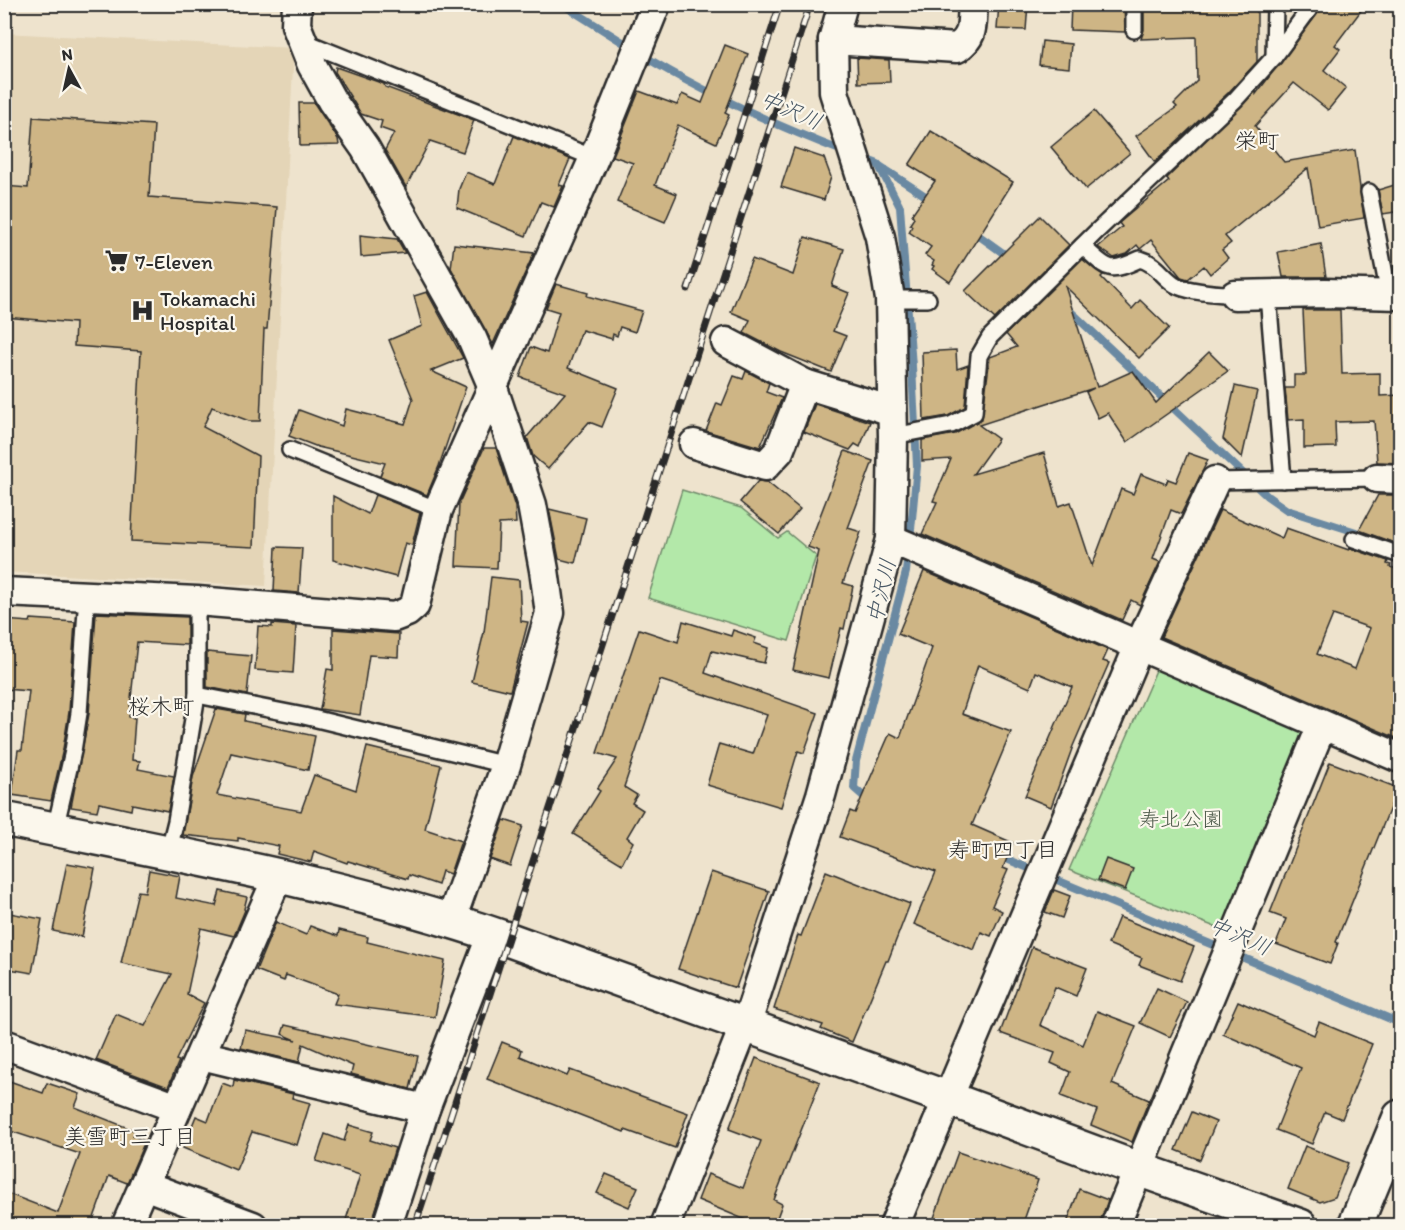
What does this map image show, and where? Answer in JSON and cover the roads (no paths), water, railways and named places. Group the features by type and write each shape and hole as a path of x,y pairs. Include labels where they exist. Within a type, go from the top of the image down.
{"street":[{"path":"297,4 296,25 312,65 332,101 365,148 472,338 492,385 532,505 544,570 549,613 506,765 452,920"},
{"path":"4,592 197,601 394,617 407,612 416,605 438,510 594,158 656,4"},
{"path":"665,1226 745,1026 821,795 891,539 890,299 880,237 834,92 833,40 843,4"},
{"path":"833,40 957,48 966,42 971,31 973,4"},
{"path":"1235,295 1325,293 1395,295"},
{"path":"726,342 805,384 892,423"},
{"path":"694,444 765,466 779,451 805,384"},
{"path":"894,1226 1139,646 1215,480"},
{"path":"891,539 1401,758"},
{"path":"1115,1226 1322,724"},
{"path":"4,819 278,876 452,920 947,1098 1138,1170 1300,1226"},
{"path":"126,1226 278,876"},
{"path":"387,1226 425,1109 492,934"},
{"path":"4,1044 177,1108"},
{"path":"201,1055 425,1109"},
{"path":"1355,1226 1401,1117"},
{"path":"144,1185 253,1226"}],"lane":[{"path":"1134,4 1134,30"},
{"path":"1274,57 1275,4"},
{"path":"892,423 951,425 974,413 979,356 990,337 1235,100 1274,57 1313,4"},
{"path":"303,41 594,158"},
{"path":"1369,192 1395,295"},
{"path":"1082,246 1107,267 1119,269 1140,259 1152,262 1175,284 1185,289 1235,295"},
{"path":"1268,295 1283,480"},
{"path":"890,299 928,299"},
{"path":"290,450 438,510"},
{"path":"1215,480 1389,478"},
{"path":"1354,539 1401,555"},
{"path":"55,830 79,713 87,595"},
{"path":"168,853 176,820 196,695 197,601"},
{"path":"196,695 304,716 506,765"}],"waterway":[{"name":"中沢川","path":"562,4 632,48"},
{"name":"中沢川","path":"642,55 741,108 845,152"},
{"name":"中沢川","path":"862,158 878,164 900,207 917,466 910,540"},
{"path":"880,166 933,201"},
{"path":"971,230 1010,258"},
{"path":"1069,310 1267,496 1287,510 1400,546"},
{"name":"中沢川","path":"870,802 854,788 856,761 906,572 908,552"},
{"name":"中沢川","path":"997,855 1400,1023"}],"railway":[{"path":"688,289 780,4"},
{"path":"415,1226 810,4"}],"place":[{"name":"7-Eleven","path":"117,261"},
{"name":"Tokamachi Hospital","path":"142,310"}],"district":[{"name":"栄町","path":"1257,140"},
{"name":"桜木町","path":"161,706"},
{"name":"寿町四丁目","path":"1003,849"},
{"name":"美雪町三丁目","path":"130,1136"}],"park label":[{"name":"寿北公園","path":"1181,818"}]}
